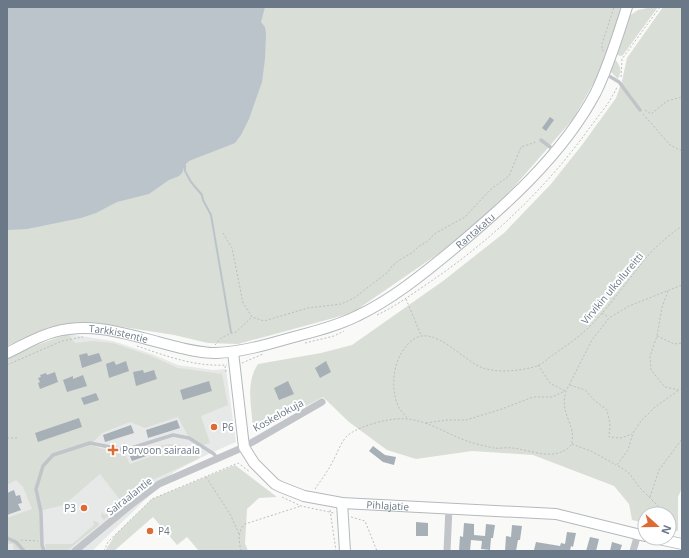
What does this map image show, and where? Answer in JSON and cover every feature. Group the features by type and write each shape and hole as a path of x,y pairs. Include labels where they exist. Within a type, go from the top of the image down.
{"street":[{"name":"Rantakatu","path":"233,352 330,327 356,316 383,301 429,269 484,224 520,189 555,151 585,110 604,73 627,7"},
{"name":"Tarkkistentie","path":"7,353 53,332 96,328 112,330 196,351 215,353 233,352"},
{"name":"Pihlajatie","path":"233,352 244,447 254,464 275,484 331,507 342,503 556,514 637,534"},
{"name":"Koskelokuja","path":"244,447 322,402"},
{"name":"Sairaalantie","path":"75,551 83,549 132,504 159,484 244,447"},
{"path":"342,503 345,551"},
{"path":"447,551 449,508"}],"lane":[{"path":"604,73 619,82 640,110"},
{"path":"540,140 555,151"},
{"path":"44,551 42,542 41,512 36,489 43,466 53,455 90,443 125,450 173,435 189,438 218,458"},
{"path":"7,538 16,542 24,551"}],"path":[{"path":"610,56 602,50 602,44 614,7"},
{"path":"375,316 389,310 442,274 497,230 524,205 576,146 608,102 619,82 622,72 622,59 660,7"},
{"path":"645,110 651,114 666,100 682,97"},
{"path":"640,110 670,145 682,151"},
{"path":"223,233 232,248 243,303 252,317 264,321 308,308 341,304 354,298 388,272 398,261 413,252 418,246 428,241 434,234 465,217 491,189 509,176 521,147 540,140"},
{"name":"Virvikin ulkoilureitti","path":"421,335 442,341 466,359 482,368 500,372 536,367 565,347 594,323 652,251 682,226"},
{"name":"Virvikin ulkoilureitti","path":"572,444 572,432 563,405 566,391 592,340 609,318 629,306 682,285"},
{"path":"668,291 662,307 657,336 650,356 651,370 665,387 679,390"},
{"path":"406,298 421,335 413,340 402,351 394,375 394,393 398,406 407,419"},
{"path":"602,313 609,318"},
{"path":"214,345 221,338 236,332 252,317"},
{"path":"305,343 334,336 348,330"},
{"path":"657,336 674,344 682,343"},
{"path":"7,364 62,341 83,337"},
{"path":"135,345 177,359 212,365 242,363 268,352"},
{"path":"538,365 550,383 566,391"},
{"path":"569,385 585,390 595,401 607,410 610,424 609,437 621,438 633,434"},
{"path":"617,465 628,450 633,434 641,421 655,407 682,388"},
{"path":"425,423 447,420 466,420 499,410 533,397 552,396 566,391"},
{"path":"312,493 330,466 344,440 350,433 380,422 396,419 407,419 435,426 466,441 494,448 512,448 538,454 556,454 563,452 572,444 593,452 629,473 640,488 658,506"},
{"path":"7,438 17,438"},
{"path":"650,498 659,470 682,439"},
{"path":"105,551 108,542 152,499 238,463 252,473"},
{"path":"206,477 230,514 239,535 241,551"},
{"path":"282,497 301,506"},
{"path":"239,535 245,524 301,506 331,507 342,515 365,521 377,551"},
{"path":"331,507 336,551"},
{"path":"19,540 42,542"}],"shaded area":[{"path":"7,7 622,7 600,72 573,119 513,188 457,241 352,313 238,344 208,343 174,335 91,322 50,327 7,346"},
{"path":"7,7 265,7 261,22 265,27 266,34 262,82 249,119 241,135 235,143 189,161 179,176 169,180 149,194 117,202 96,213 81,218 27,229 7,230"},
{"path":"658,7 623,55 617,55 616,54 629,16 638,10"},
{"path":"663,7 682,7 682,488 678,497 678,531 677,506 637,506 637,521 632,520 629,504 614,486 533,455 472,451 416,459 387,450 349,422 323,397 261,431 253,430 250,387 254,371 258,364 321,353 352,345 443,281 504,233 551,184 582,145 616,98 622,81 627,58"},
{"path":"615,59 619,64 620,69 618,79 610,69"},
{"name":"Porvoon sairaala","path":"68,334 113,341 152,354 178,365 213,370 226,369 236,442 200,458 174,472 92,551 7,551 7,358 15,353"},
{"name":"Porvoon sairaala","path":"68,334 75,343 92,341 113,343 151,356 178,368 222,374 228,405 201,416 210,443 201,446 189,438 178,417 145,428 130,422 102,433 90,445 126,456 130,464 160,453 159,446 171,444 186,447 200,458 146,483 104,520 101,517 102,512 105,515 121,501 100,474 64,505 40,510 43,551 14,551 13,544 7,544 7,518 32,509 23,487 16,480 7,485 7,358 15,353"},
{"path":"235,465 277,497 259,498 247,509 245,543 248,551 199,551 187,537 177,545 153,517 114,551 105,551 115,535 152,499"},
{"path":"93,521 98,522 99,525 68,550 46,551 45,544 72,544 94,525"}],"building":[{"path":"550,117 554,120 546,131 542,128"},
{"path":"87,353 88,356 99,353 102,361 82,368 79,355"},
{"path":"114,361 116,365 126,361 129,371 109,378 106,364"},
{"path":"326,361 331,372 320,378 315,368"},
{"path":"143,370 144,373 154,370 157,379 136,386 133,372"},
{"path":"55,372 58,382 40,389 38,383 40,382 38,378 41,377 40,375 46,373 47,375"},
{"path":"83,375 87,386 67,392 63,380 73,376 73,379"},
{"path":"209,381 212,391 183,400 180,390"},
{"path":"288,381 294,394 279,400 274,388"},
{"path":"96,393 99,400 84,405 81,398"},
{"path":"79,418 82,427 38,442 35,433"},
{"path":"177,420 180,428 148,438 146,430"},
{"path":"131,425 134,433 105,442 103,435"},
{"path":"153,446 155,453 132,461 129,454"},
{"path":"373,446 385,455 396,457 394,465 383,462 369,451"},
{"path":"14,490 16,496 20,495 22,503 18,504 21,510 7,515 7,493"},
{"path":"416,522 428,523 428,536 416,536"},
{"path":"464,523 474,524 474,535 485,536 486,524 495,525 493,538 491,538 490,550 481,549 482,541 471,540 470,551 459,551 460,536 463,537"},
{"path":"512,525 522,526 520,540 518,540 516,551 505,551 506,536 511,537"},
{"path":"567,532 576,533 573,547 571,546 570,551 534,550 536,542 560,546 561,543 565,544"},
{"path":"590,537 599,539 596,551 586,551"},
{"path":"612,542 622,545 620,551 610,551"}],"waterway":[{"path":"185,165 185,171 191,182 202,195 211,215 231,332"}],"place":[{"name":"P6","path":"214,427"},
{"name":"Porvoon sairaala","path":"113,450"},
{"name":"P3","path":"84,508"},
{"name":"P4","path":"150,531"}]}
